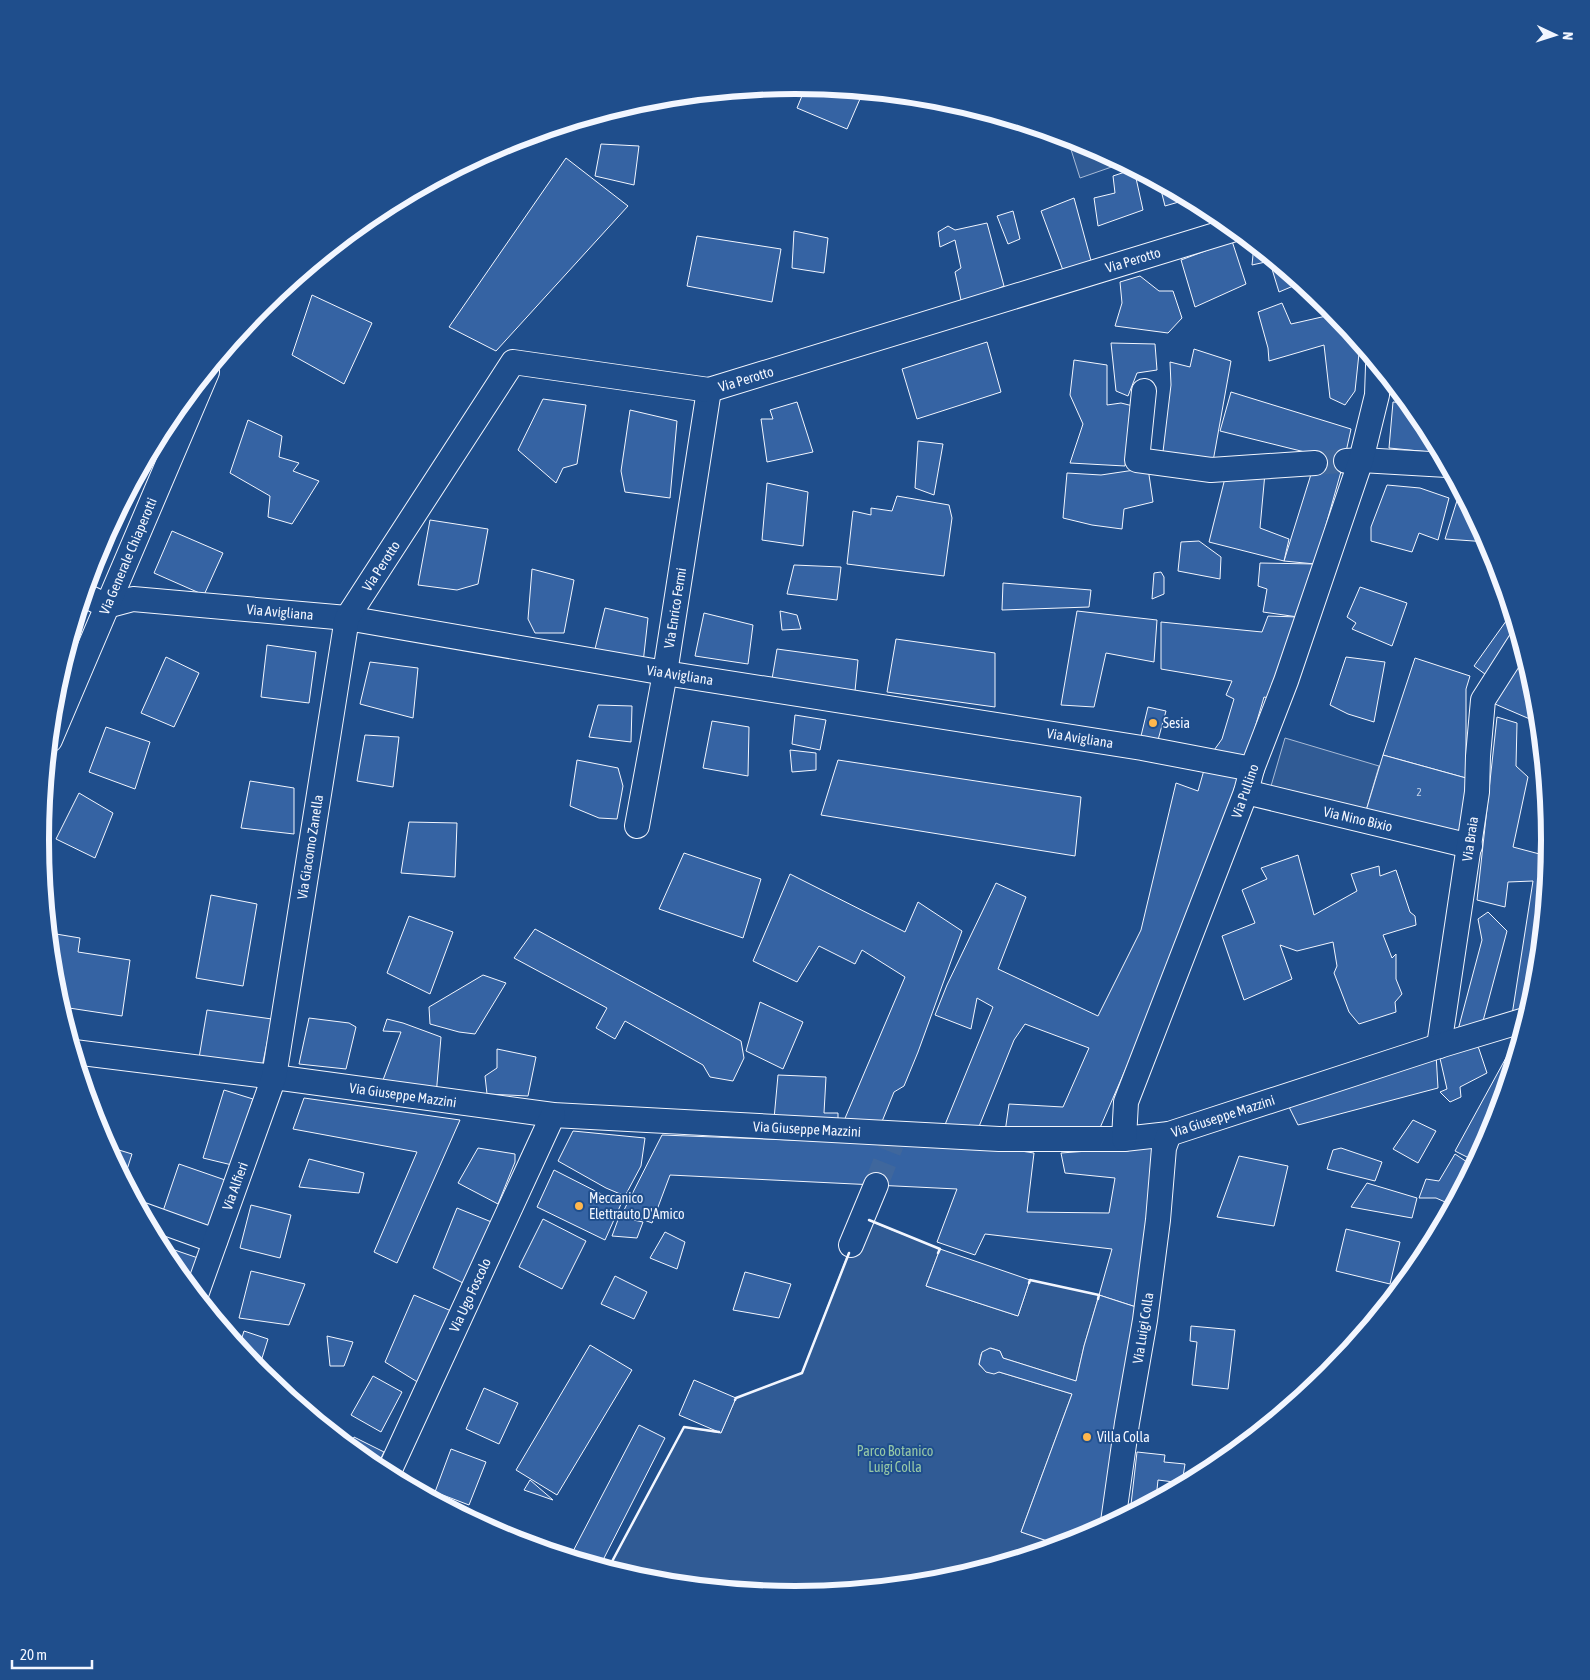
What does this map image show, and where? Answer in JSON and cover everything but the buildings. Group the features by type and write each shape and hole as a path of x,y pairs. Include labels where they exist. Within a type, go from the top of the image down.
{"street":[{"name":"Via Perotto","path":"347,618 513,362 709,390 1226,232"},
{"name":"Via Pullino","path":"1124,1139 1126,1102 1246,792 1252,769 1286,681 1353,460 1377,395 1378,375"},
{"name":"Via Enrico Fermi","path":"637,826 665,673 709,390"},
{"path":"1144,391 1137,460 1211,470 1314,463"},
{"name":"Via Generale Chiaperotti","path":"59,719 187,408"},
{"path":"1353,460 1440,465"},
{"path":"89,598 107,606"},
{"name":"Via Avigliana","path":"107,606 133,599 347,618 665,673 1142,748 1252,769"},
{"name":"Via Giacomo Zanella","path":"274,1077 347,618"},
{"name":"Via Braia","path":"1439,1046 1477,792 1483,700 1516,648"},
{"name":"Via Nino Bixio","path":"1246,792 1470,846"},
{"name":"Via Giuseppe Mazzini","path":"80,1053 553,1115 894,1139 1124,1139 1169,1134 1439,1046 1519,1022"},
{"name":"Via Alfieri","path":"199,1288 274,1077"},
{"name":"Via Ugo Foscolo","path":"391,1467 553,1115"},
{"name":"Via Luigi Colla","path":"1114,1514 1127,1423 1145,1320 1158,1220 1164,1148 1169,1134"},
{"path":"851,1245 876,1185"},
{"path":"152,1218 215,1241"}],"shaded area":[{"path":"1070,147 1114,166 1080,178"},
{"path":"1285,738 1379,766 1365,814 1271,786"},
{"name":"Parco Botanico Luigi Colla","path":"862,1218 940,1249 926,1286 1018,1316 1030,1280 1099,1295 1076,1381 1003,1358 1000,1351 991,1348 981,1354 979,1365 988,1372 999,1372 1072,1394 1021,1532 1049,1542 988,1561 941,1572 844,1585 746,1585 698,1580 611,1563 684,1427 721,1433 736,1398 802,1373"}],"tunnel":[{"path":"1315,463 1344,461"},
{"path":"876,1185 892,1144"}],"wall":[{"path":"869,1220 940,1249 938,1253"},
{"path":"735,1400 802,1373 849,1253"},
{"path":"1029,1283 1030,1280 1099,1295 1098,1299"},
{"path":"611,1563 684,1427 719,1432"}],"place":[{"name":"Sesia","path":"1153,723"},
{"name":"Meccanico Elettrauto D'Amico","path":"579,1206"},
{"name":"Villa Colla","path":"1087,1437"}]}
